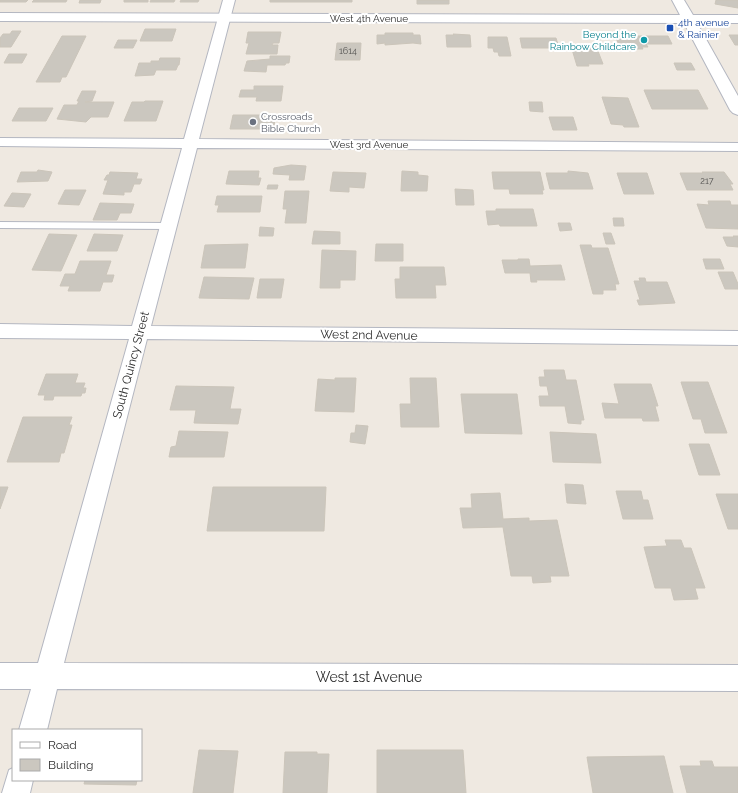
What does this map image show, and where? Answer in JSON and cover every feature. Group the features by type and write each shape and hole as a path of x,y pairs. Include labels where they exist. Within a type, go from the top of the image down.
{"street":[{"path":"678,0 738,110"},
{"name":"West 4th Avenue","path":"0,17 227,9 738,19"},
{"name":"South Quincy Street","path":"33,729 227,9"},
{"name":"West 3rd Avenue","path":"0,142 738,147"},
{"name":"West 2nd Avenue","path":"0,331 738,338"},
{"name":"West 1st Avenue","path":"0,676 738,678"},
{"path":"16,793 20,781"}],"lane":[{"path":"0,225 168,226"}],"building":[{"path":"0,0 28,0 26,2 0,2"},
{"path":"34,0 67,0 66,2 32,2"},
{"path":"80,0 101,0 100,3 79,3"},
{"path":"124,0 148,0 148,2 124,2"},
{"path":"151,0 175,0 174,2 150,2"},
{"path":"181,0 199,0 198,2 180,2"},
{"path":"270,0 352,0 352,2 270,2"},
{"path":"417,0 449,0 449,4 417,4"},
{"path":"716,0 738,0 738,8 715,4"},
{"path":"145,29 176,29 172,41 140,41"},
{"path":"12,31 21,31 11,47 0,47 0,38 3,34 10,34"},
{"path":"248,32 281,32 279,43 273,43 272,45 278,45 277,54 246,54 249,43 246,43"},
{"path":"385,33 413,33 413,35 420,35 421,44 377,44 377,35 385,35"},
{"path":"453,34 470,35 471,47 447,47 446,35 454,35"},
{"path":"729,35 738,35 738,45 735,45"},
{"path":"62,36 86,36 66,77 62,77 60,82 36,82"},
{"name":"Beyond the Rainbow Childcare","path":"615,36 668,36 672,44 646,44 648,47 642,47 643,49 621,49"},
{"path":"488,37 507,37 511,56 499,56 498,52 494,52 493,48 488,48"},
{"path":"520,38 556,38 559,48 522,48"},
{"path":"118,40 137,40 133,48 114,48"},
{"path":"337,43 361,43 360,60 335,60"},
{"path":"580,44 596,46 603,64 577,66 571,46 580,46"},
{"path":"9,54 27,54 22,63 4,63"},
{"path":"270,56 290,56 289,63 286,63 285,65 267,65 266,72 244,71 247,61 270,59"},
{"path":"160,58 180,58 179,65 176,70 156,70 154,75 135,76 139,63 151,63 151,61 159,61"},
{"path":"674,63 691,63 695,70 677,70"},
{"path":"254,86 283,86 281,101 256,101 257,97 239,97 241,90 254,90"},
{"path":"644,90 698,90 708,109 652,109"},
{"path":"82,91 96,91 92,101 85,102 114,102 108,117 91,117 86,122 57,119 64,105 77,105 79,101 77,101"},
{"path":"602,97 628,98 639,127 624,127 623,125 611,124"},
{"path":"163,101 156,121 124,121 132,102"},
{"path":"529,102 542,102 543,112 530,111"},
{"path":"19,108 53,108 46,121 12,121"},
{"name":"Crossroads Bible Church","path":"233,115 275,115 274,129 230,129"},
{"path":"549,117 573,117 577,130 553,130"},
{"path":"291,165 306,166 304,180 289,180 290,175 273,174 274,168"},
{"path":"38,170 52,172 48,181 17,182 21,172 37,172"},
{"path":"229,171 259,171 258,178 261,178 259,185 226,184"},
{"path":"402,171 418,172 418,175 428,176 427,191 401,191"},
{"path":"568,171 588,173 593,189 550,189 546,173 568,173"},
{"path":"110,172 138,173 136,179 142,179 140,184 134,184 131,192 124,192 124,195 103,194 108,180 104,180"},
{"path":"333,172 366,173 364,188 349,187 349,192 330,191"},
{"path":"492,172 540,172 544,190 542,190 543,194 510,194 509,189 494,189"},
{"path":"702,172 724,172 733,184 730,184 733,190 687,190 680,173 703,173"},
{"path":"617,173 647,173 654,194 624,194"},
{"path":"268,185 278,185 277,189 267,189"},
{"path":"455,189 473,190 474,205 456,205"},
{"path":"65,190 86,190 79,205 58,204"},
{"path":"285,191 309,191 306,223 285,223 287,209 283,209"},
{"path":"12,193 31,194 24,207 4,206"},
{"path":"217,196 262,196 260,212 217,212 219,205 215,205"},
{"path":"708,201 730,201 731,205 738,205 738,229 706,228 697,204 709,205"},
{"path":"100,203 134,204 131,213 120,213 117,220 93,220"},
{"path":"496,209 533,209 537,226 500,226 499,224 488,225 486,211 496,211"},
{"path":"613,218 623,218 624,226 614,226"},
{"path":"558,223 570,223 572,230 560,231"},
{"path":"260,227 274,228 273,236 259,236"},
{"path":"314,231 340,232 340,244 312,244"},
{"path":"603,233 611,233 615,244 606,244"},
{"path":"49,234 77,235 61,271 32,270"},
{"path":"94,234 123,235 117,251 87,251"},
{"path":"733,236 738,236 738,247 727,246 723,237 734,237"},
{"path":"248,244 245,268 201,268 205,245"},
{"path":"376,244 403,244 403,261 375,261"},
{"path":"580,245 591,245 592,248 608,248 619,284 615,284 616,290 603,290 603,294 593,294"},
{"path":"322,250 356,251 355,280 340,280 340,288 320,288"},
{"path":"529,259 530,266 561,265 565,280 536,280 537,282 531,282 530,273 505,273 502,260"},
{"path":"703,259 720,259 724,269 706,269"},
{"path":"80,261 111,261 106,275 114,275 112,282 103,282 100,291 68,291 70,286 60,286 65,274 75,274"},
{"path":"400,267 444,267 446,285 435,285 436,298 396,298 395,279 400,279"},
{"path":"718,272 733,272 738,284 738,289 725,289"},
{"path":"204,277 254,278 249,299 199,298"},
{"path":"639,278 645,278 646,282 667,282 675,303 639,305 637,300 640,300 634,281 640,281"},
{"path":"260,279 284,279 281,298 257,298"},
{"path":"544,370 564,370 566,380 576,380 584,420 581,420 581,424 568,423 565,406 540,406 539,396 549,396 547,386 540,386 539,377 545,377"},
{"path":"46,374 78,374 75,383 85,383 83,388 86,388 85,393 82,393 81,396 54,396 53,400 44,400 45,395 38,395"},
{"path":"335,378 356,378 354,412 315,411 318,379 335,380"},
{"path":"410,378 436,378 439,427 401,427 400,404 411,404"},
{"path":"681,382 708,382 727,433 705,433 701,419 693,419"},
{"path":"614,384 651,384 658,406 655,406 659,421 643,421 642,418 605,418 602,403 619,404"},
{"path":"176,386 234,387 230,409 241,409 238,424 194,423 196,410 170,410"},
{"path":"461,394 517,394 522,434 465,433"},
{"path":"23,417 72,417 69,425 72,425 64,453 61,453 59,462 7,462"},
{"path":"356,425 368,426 365,444 350,442 351,433 355,433"},
{"path":"179,431 228,432 224,457 169,457 171,447 176,446"},
{"path":"550,432 596,434 601,463 553,462"},
{"path":"689,444 709,444 720,475 699,475"},
{"path":"565,484 583,485 586,504 567,503"},
{"path":"0,487 8,487 0,509"},
{"path":"213,487 326,487 324,531 207,531"},
{"path":"616,491 641,491 643,500 648,500 653,519 623,519"},
{"path":"500,493 503,519 529,518 529,521 557,520 569,576 550,576 551,582 533,583 532,576 511,576 503,527 463,528 460,508 472,508 471,494"},
{"path":"716,494 738,494 738,529 728,529"},
{"path":"665,540 681,540 684,548 691,548 705,588 695,588 698,599 674,600 671,588 655,588 644,547 667,546"},
{"path":"199,750 238,751 233,793 193,793"},
{"path":"377,750 463,750 466,793 377,793"},
{"path":"285,752 317,752 317,754 329,754 327,793 283,793"},
{"path":"664,756 673,793 593,793 587,757"},
{"path":"700,761 712,761 714,767 738,767 738,793 687,793 680,766 701,766"},
{"path":"85,781 137,781 136,785 84,784"}],"place":[{"name":"4th avenue & Rainier","path":"670,28"},
{"name":"Beyond the Rainbow Childcare","path":"644,40"},
{"name":"Crossroads Bible Church","path":"253,122"}]}
